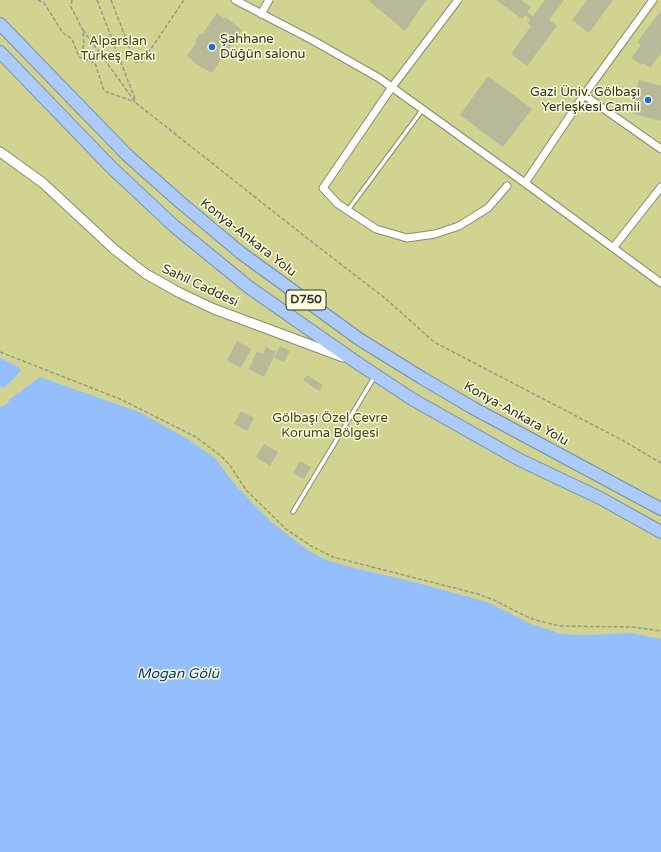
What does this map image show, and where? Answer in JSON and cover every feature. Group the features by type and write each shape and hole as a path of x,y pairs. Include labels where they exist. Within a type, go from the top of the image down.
{"highway":[{"name":"Konya-Ankara Yolu","path":"0,24 127,155 180,202 247,257 359,339 422,378 473,408 661,509"},
{"name":"D750","path":"0,52 112,168 174,226 250,288 375,375 447,420 518,459 600,498 661,532"}],"street":[{"path":"235,0 314,41 379,78 526,182 613,248 661,282"},
{"path":"261,14 269,0"},
{"path":"458,0 392,87 323,188 338,204 376,229 407,238 428,235 459,226 488,208 507,186"},
{"path":"526,182 584,95 653,0"},
{"path":"584,95 661,149"},
{"name":"Sahil Caddesi","path":"0,152 43,183 116,250 146,274 180,294 356,362"},
{"path":"613,248 661,187"}],"lane":[{"path":"348,210 423,109"},
{"path":"293,512 375,375"}],"path":[{"path":"38,0 44,3 63,33 72,39 79,57 95,63 104,91 136,102"},
{"path":"72,0 71,7 82,30 136,102 386,299 434,342 622,440 661,463"},
{"path":"97,0 136,102"},
{"path":"111,0 134,62 142,62 184,0"},
{"path":"79,57 84,45 82,30"},
{"path":"0,352 120,399 196,437 229,464 246,490 286,529 311,546 328,554 348,562 399,573 478,594 536,620 560,626 634,626 661,632"}],"green space":[{"name":"Gölbaşı Özel Çevre Koruma Bölgesi","path":"0,0 661,0 661,852 0,852"}],"water":[{"path":"0,358 19,367 21,371 4,388 0,387"},
{"name":"Mogan Gölü","path":"40,377 139,412 186,438 215,458 236,486 271,522 309,551 327,560 487,602 531,624 562,634 584,635 630,633 661,639 661,852 0,852 0,407 7,404 10,399"}],"building":[{"path":"426,0 405,31 369,1"},
{"path":"496,0 521,0 531,7 527,12 533,16 545,0 564,0 549,20 557,26 527,66 511,54 531,26 528,23 530,19 525,15 522,19"},
{"path":"587,0 613,0 589,33 572,20"},
{"path":"660,12 661,53 650,68 631,58 641,45 637,42"},
{"name":"Şahhane Düğün salonu","path":"217,13 242,30 227,52 229,53 223,61 221,60 212,73 194,63 195,62 187,56 196,43 195,42 200,33 202,35"},
{"path":"488,76 532,109 503,147 460,115"},
{"name":"Gazi Üniv. Gölbaşı Yerleşkesi Camii","path":"639,80 661,86 661,121 631,113"},
{"path":"237,341 251,349 241,368 227,360"},
{"path":"280,346 290,351 284,362 274,358"},
{"path":"266,347 276,352 264,377 249,369 257,351 263,354"},
{"path":"307,375 323,385 319,391 303,380"},
{"path":"241,411 254,418 247,431 234,424"},
{"path":"264,444 278,452 270,466 256,457"},
{"path":"300,461 311,467 304,479 293,473"}],"place":[{"name":"Şahhane Düğün salonu","path":"212,47"},
{"name":"Gazi Üniv. Gölbaşı Yerleşkesi Camii","path":"648,100"}],"park label":[{"name":"Alparslan Türkeş Parkı","path":"118,50"}]}
